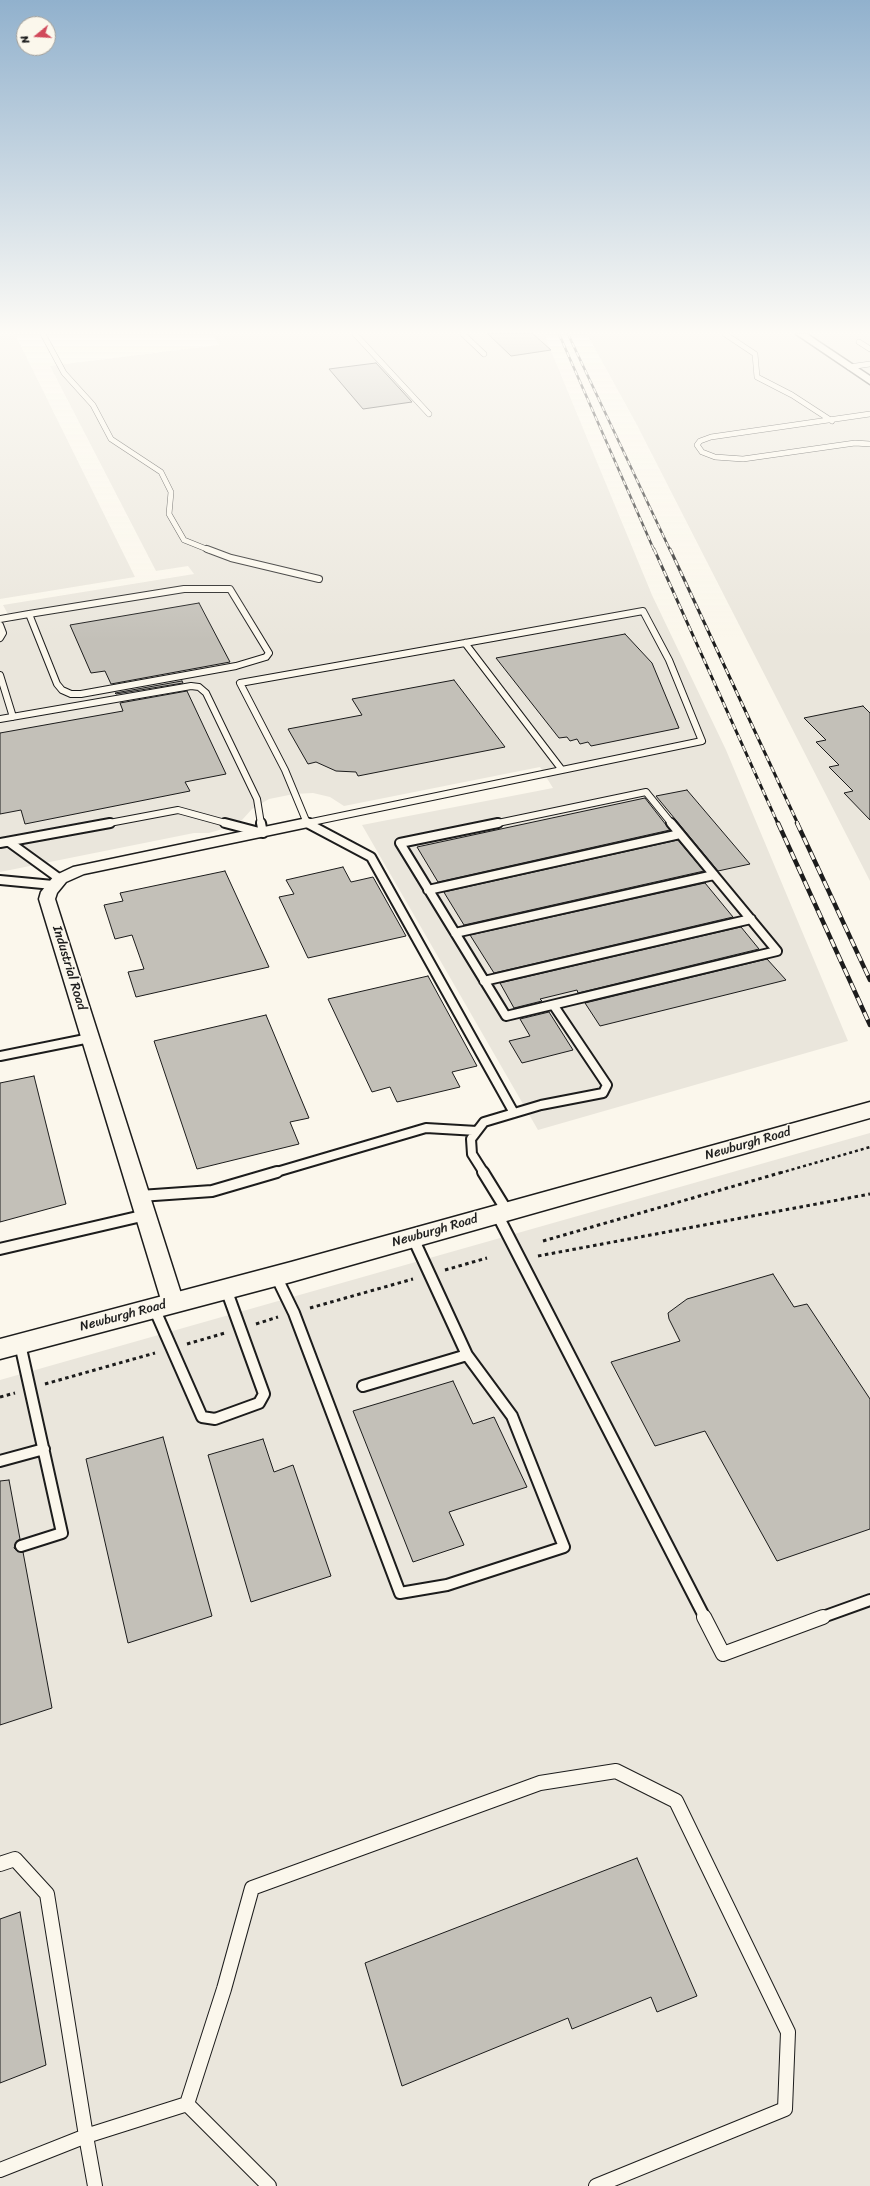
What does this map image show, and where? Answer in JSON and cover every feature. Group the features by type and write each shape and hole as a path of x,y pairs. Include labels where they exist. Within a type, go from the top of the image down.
{"main road":[{"name":"Newburgh Road","path":"10,1346 276,1276 870,1110"}],"street":[{"path":"57,882 79,870 307,823"},
{"name":"Industrial Road","path":"57,882 47,899 146,1215 164,1305"}],"lane":[{"path":"109,436 111,439 161,472 171,492 169,514 184,540 231,558 319,579"},
{"path":"725,436 700,441 697,445 702,452 715,457 743,459 856,443 870,444"},
{"path":"0,619 29,614 184,589 230,589 269,652 266,657 236,666 80,694 71,694 62,690 57,684 29,614"},
{"path":"307,823 702,740 669,660 643,611 240,683 285,770 307,823 371,857 424,955 514,1113"},
{"path":"0,625 3,633 0,638"},
{"path":"466,643 562,770"},
{"path":"0,674 1,684 13,717"},
{"path":"0,719 191,686 199,687 206,693 257,799 263,832 178,810 0,844"},
{"path":"646,792 714,875 776,951 554,1006 506,1016 400,843 646,792"},
{"path":"428,890 680,834"},
{"path":"10,842 57,882"},
{"path":"455,933 714,875"},
{"path":"0,880 57,882"},
{"path":"484,981 751,919"},
{"path":"554,1006 608,1085 603,1093 514,1113 484,1122 471,1139 472,1154 502,1213 520,1258 722,1654 870,1600"},
{"path":"0,1056 90,1038"},
{"path":"140,1196 212,1191 426,1128 477,1131"},
{"path":"0,1249 146,1215"},
{"path":"276,1276 294,1313 324,1389 400,1593 447,1585 564,1547 512,1416 467,1355 413,1238"},
{"path":"164,1305 202,1417 215,1419 259,1403 264,1394 226,1289"},
{"path":"10,1346 44,1449 62,1533 22,1546"},
{"path":"363,1386 467,1355"},
{"path":"0,1461 44,1449"},
{"path":"188,2104 224,1989 252,1888 540,1783 616,1771 676,1801 788,2032 785,2109 596,2186"},
{"path":"0,1864 15,1859 47,1894 95,2186"},
{"path":"0,2170 86,2136 188,2104"},
{"path":"188,2104 269,2186"}],"path":[{"path":"543,1241 870,1147"},
{"path":"520,1258 554,1254 870,1194"}],"shaded area":[{"path":"0,436 65,436 135,577 0,599"},
{"path":"86,436 586,436 652,595 726,750 848,1041 538,1130 362,825 553,788 540,767 344,806 330,797 313,793 294,794 269,799 252,809 242,820 226,828 209,833 194,833 0,872 0,624 12,622 3,605 194,574 188,566 156,571"},
{"path":"643,436 870,436 870,881"},
{"path":"870,1133 870,2186 0,2186 0,1380"}],"building":[{"path":"199,603 230,662 111,684 105,671 91,673 70,625"},
{"path":"625,634 652,663 679,728 591,746 588,742 580,744 577,739 570,741 567,737 559,738 496,658"},
{"path":"454,680 505,747 358,776 356,772 336,771 316,762 308,764 288,729 362,715 352,699"},
{"path":"182,681 183,683 115,693"},
{"path":"187,691 226,774 185,782 190,791 25,824 21,810 0,814 0,733 123,711 120,703"},
{"path":"863,706 870,713 870,820 844,793 853,791 829,767 839,765 816,742 826,740 804,718"},
{"path":"687,790 750,864 718,871 656,796"},
{"path":"645,798 670,830 438,882 417,847"},
{"path":"678,840 704,871 464,925 444,892"},
{"path":"343,867 351,882 373,877 406,936 308,958 279,897 294,894 286,880"},
{"path":"225,871 269,967 136,997 128,972 144,969 132,935 115,939 104,905 123,901 120,893"},
{"path":"705,883 733,917 494,973 470,935"},
{"path":"741,927 759,949 578,993 577,990 540,999 542,1001 514,1008 500,983"},
{"path":"767,959 786,980 600,1026 585,1003"},
{"path":"428,976 477,1066 452,1072 460,1087 397,1102 390,1087 372,1092 328,999"},
{"path":"549,1012 573,1050 522,1063 509,1041 530,1036 520,1019"},
{"path":"266,1015 309,1118 290,1122 299,1144 197,1169 154,1041"},
{"path":"34,1076 66,1204 0,1222 0,1083"},
{"path":"773,1274 794,1307 807,1304 870,1399 870,1529 777,1561 705,1431 655,1446 611,1362 680,1341 669,1319 668,1313 687,1299"},
{"path":"453,1381 473,1424 494,1417 527,1487 449,1512 464,1545 413,1562 353,1411"},
{"path":"163,1437 212,1616 128,1643 86,1459"},
{"path":"263,1439 274,1472 293,1465 331,1576 251,1602 208,1455"},
{"path":"9,1480 20,1539 16,1542 14,1548 17,1551 23,1552 52,1708 0,1725 0,1481"},
{"path":"637,1858 697,1996 657,2012 651,1997 572,2029 568,2018 402,2086 365,1963"},
{"path":"20,1912 46,2065 0,2083 0,1919"}],"railway":[{"path":"604,436 654,550"},
{"path":"616,436 670,550"},
{"path":"654,549 778,824"},
{"path":"670,549 798,824"},
{"path":"778,823 870,1025"},
{"path":"797,823 870,980"}]}
